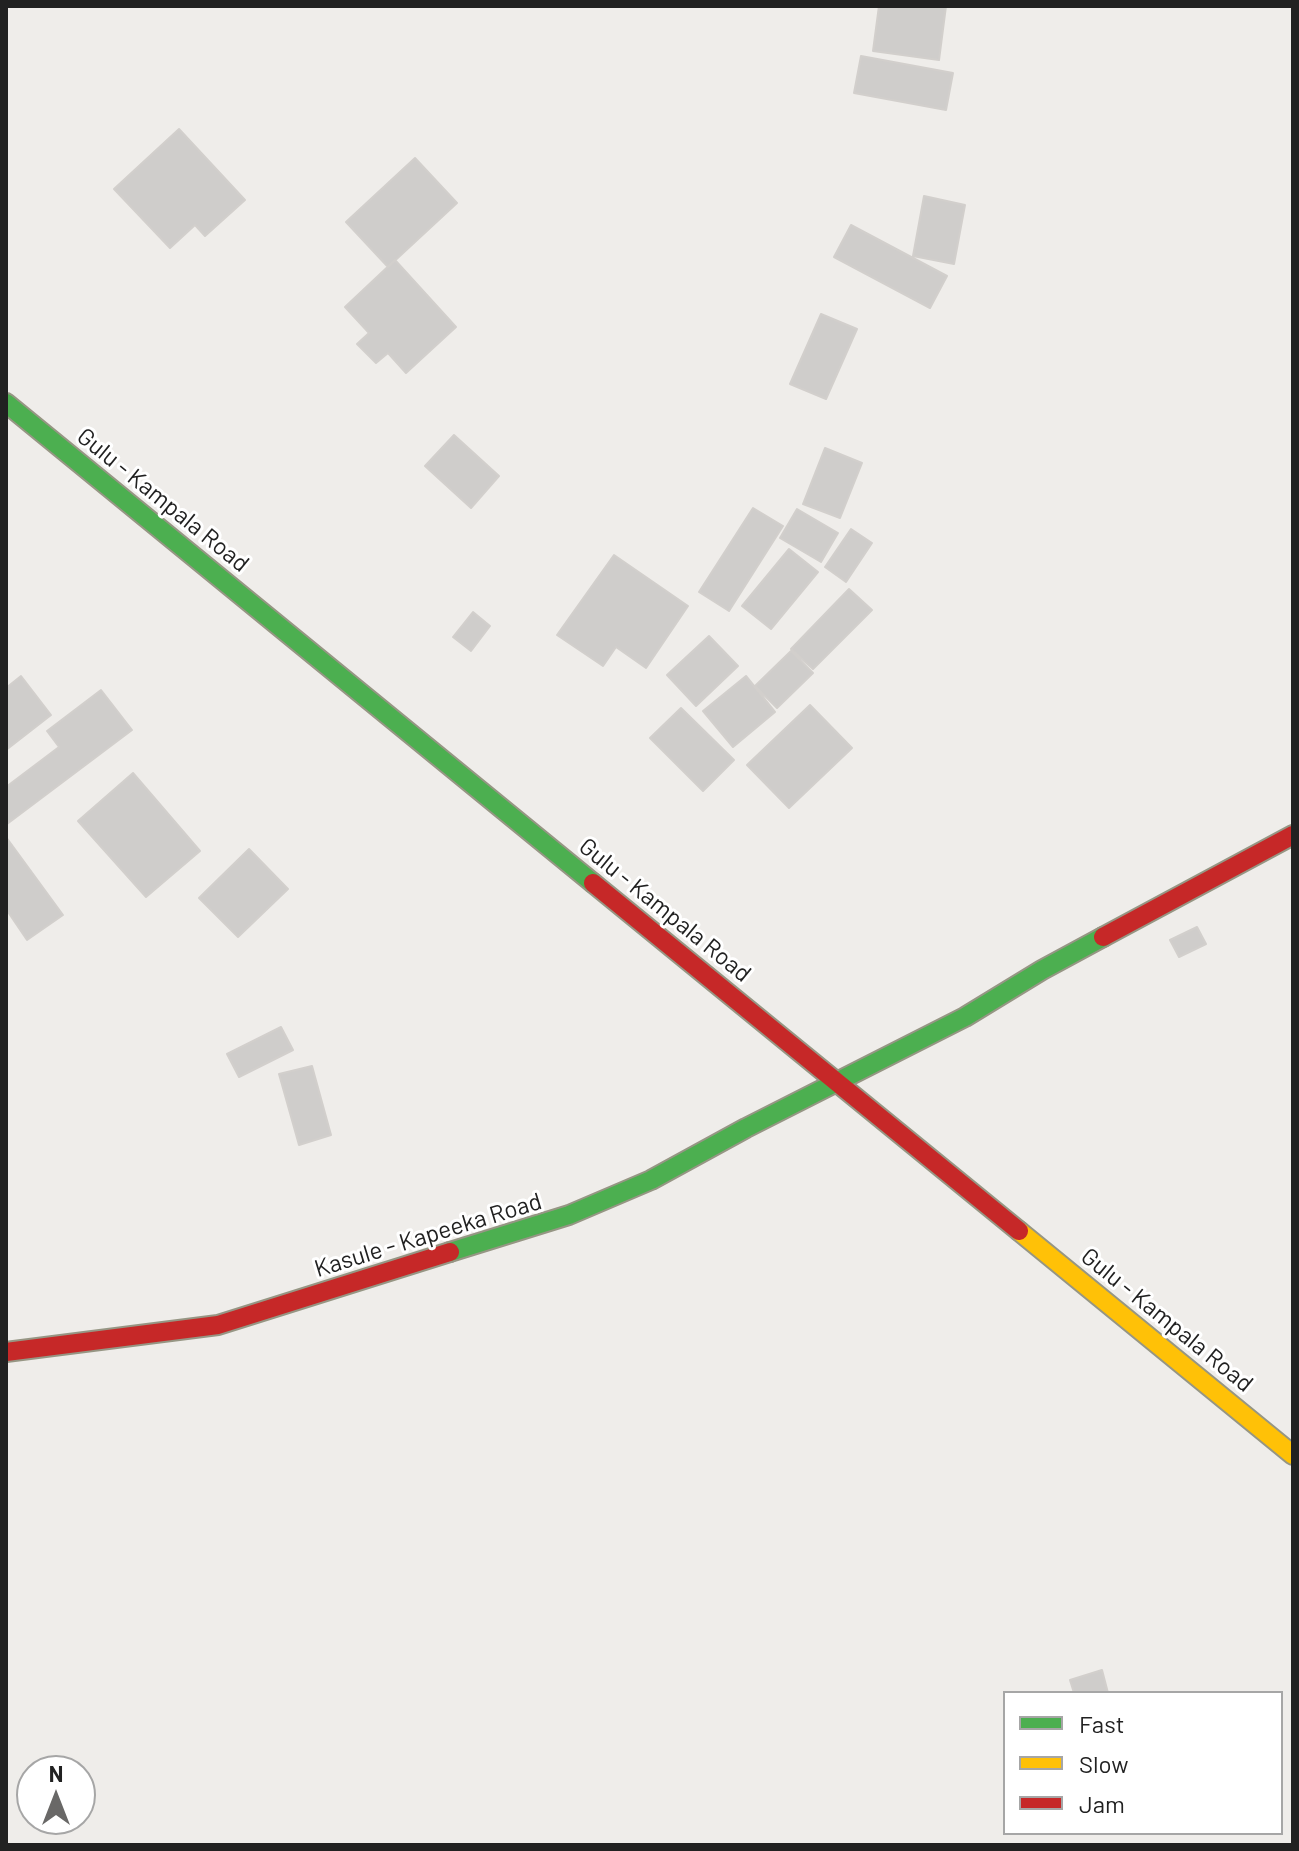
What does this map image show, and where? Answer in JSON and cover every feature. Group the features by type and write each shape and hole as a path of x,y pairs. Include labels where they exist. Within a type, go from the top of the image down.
{"main road":[{"name":"Gulu - Kampala Road","path":"6,403 1293,1455"},
{"name":"Kasule - Kapeeka Road","path":"6,1352 218,1325 555,1220 651,1180 965,1017 1042,970 1293,835"}],"building":[{"path":"879,6 946,6 939,60 873,51"},
{"path":"861,56 953,73 946,110 854,93"},
{"path":"179,129 245,200 205,236 195,225 170,248 114,189"},
{"path":"415,158 457,203 388,267 346,222"},
{"path":"924,196 965,205 954,264 913,256"},
{"path":"851,225 947,276 930,308 834,257"},
{"path":"395,260 456,327 406,373 388,353 376,363 357,344 369,333 345,307"},
{"path":"821,314 857,329 826,399 790,384"},
{"path":"454,435 499,476 471,508 425,466"},
{"path":"825,448 862,463 840,518 803,504"},
{"path":"753,508 783,526 729,611 699,592"},
{"path":"797,509 838,533 821,562 780,538"},
{"path":"851,529 872,543 846,582 825,567"},
{"path":"789,549 818,572 771,629 742,606"},
{"path":"614,555 688,606 646,668 616,647 603,666 557,635"},
{"path":"849,589 872,610 813,669 791,649"},
{"path":"473,612 490,626 471,651 453,637"},
{"path":"709,636 738,666 696,706 667,675"},
{"path":"791,651 813,673 777,708 755,686"},
{"path":"21,676 51,715 6,750 6,688"},
{"path":"746,676 775,712 733,747 703,711"},
{"path":"101,690 132,730 7,824 6,787 59,747 47,731"},
{"path":"810,705 852,748 789,808 747,765"},
{"path":"681,708 734,760 703,791 650,738"},
{"path":"133,773 200,851 146,897 78,821"},
{"path":"6,837 63,915 27,940 6,909"},
{"path":"249,849 288,889 238,937 199,898"},
{"path":"1197,927 1206,944 1179,957 1170,940"},
{"path":"281,1027 293,1050 239,1077 227,1054"},
{"path":"312,1066 331,1135 299,1145 279,1074"},
{"path":"1102,1670 1107,1691 1073,1691 1070,1680"}],"traffic: fast":[{"path":"6,403 593,883"},
{"path":"450,1252 569,1215 651,1180 965,1017 1103,937"}],"traffic: slow":[{"path":"1019,1231 1293,1455"}],"traffic: jam":[{"path":"1103,937 1293,835"},
{"path":"593,883 1019,1231"},
{"path":"6,1352 218,1325 450,1252"}]}
